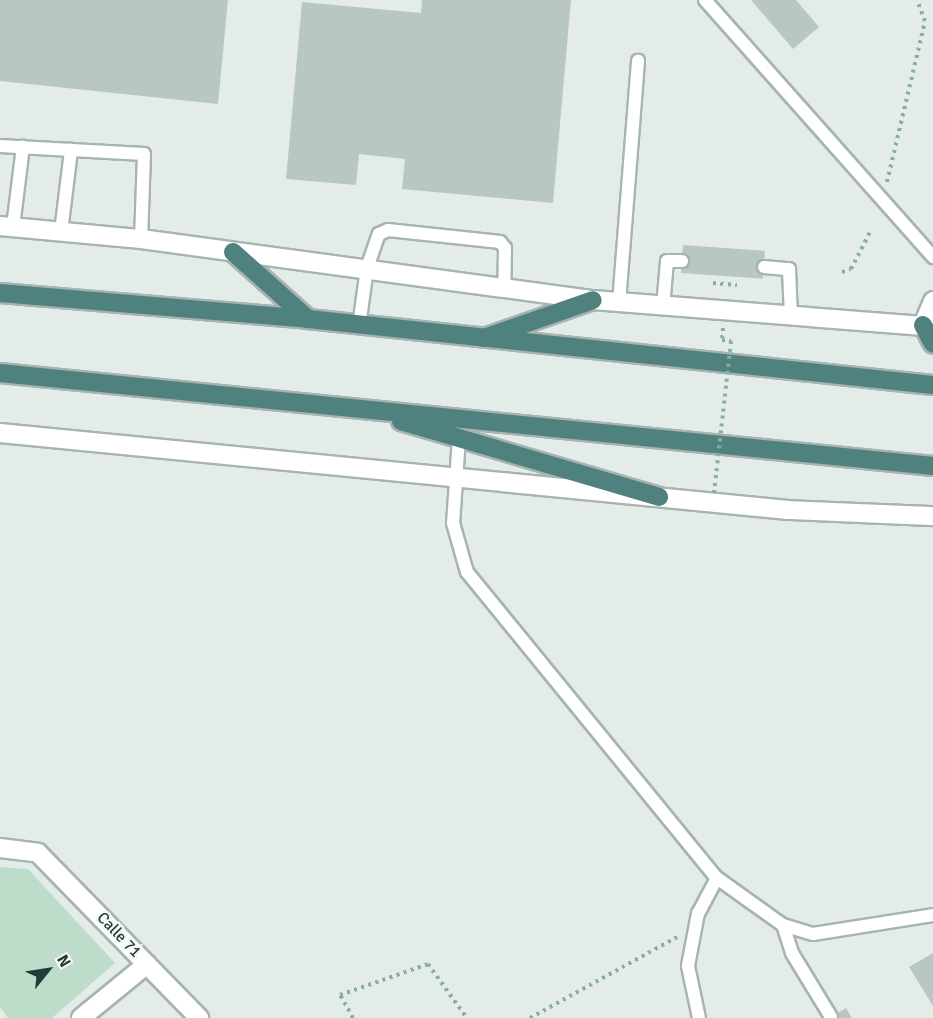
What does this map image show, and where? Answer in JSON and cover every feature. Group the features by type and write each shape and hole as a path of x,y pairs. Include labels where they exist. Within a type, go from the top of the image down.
{"highway":[{"path":"233,252 308,319"},
{"path":"0,293 308,319 477,341 933,385"},
{"path":"477,341 592,300"},
{"path":"930,324 933,344"},
{"path":"0,373 933,466"},
{"path":"0,383 21,375"},
{"path":"359,409 659,497"}],"main road":[{"path":"6,227 141,239 367,267 592,300 663,307 791,317 930,324 933,301"},
{"path":"0,433 659,497 933,516"},
{"name":"Calle 71","path":"0,848 38,853 199,1018"},
{"path":"81,1018 147,964"}],"lane":[{"path":"705,0 933,257"},
{"path":"619,303 638,61"},
{"path":"0,146 144,154 148,158 141,239"},
{"path":"6,227 23,147"},
{"path":"61,232 71,150"},
{"path":"358,326 367,267 379,234 388,230 500,242 505,248 504,287"},
{"path":"663,307 667,261 682,261"},
{"path":"764,267 789,268 791,317"},
{"path":"459,438 453,477 459,548 477,589 717,878 783,925 813,934 933,915"},
{"path":"699,1018 688,966 696,926 717,878"},
{"path":"783,925 792,953 831,1017"}],"path":[{"path":"887,183 925,21 917,0"},
{"path":"842,272 851,269 870,232"},
{"path":"713,283 737,285"},
{"path":"714,493 731,341 722,340 724,327"},
{"path":"530,1018 696,926"},
{"path":"353,1018 340,995 428,964 467,1018"}],"green space":[{"path":"0,867 28,869 115,963 52,1018 8,1018 0,1007"}],"building":[{"path":"0,0 228,0 218,104 0,81"},
{"path":"422,0 571,0 553,203 402,189 405,159 359,154 356,185 286,179 302,2 421,13"},
{"path":"751,0 796,0 819,27 793,49"},
{"path":"683,245 765,251 763,279 681,273"},
{"path":"933,953 933,1006 909,967"},
{"path":"846,1008 852,1018 829,1018"}]}
